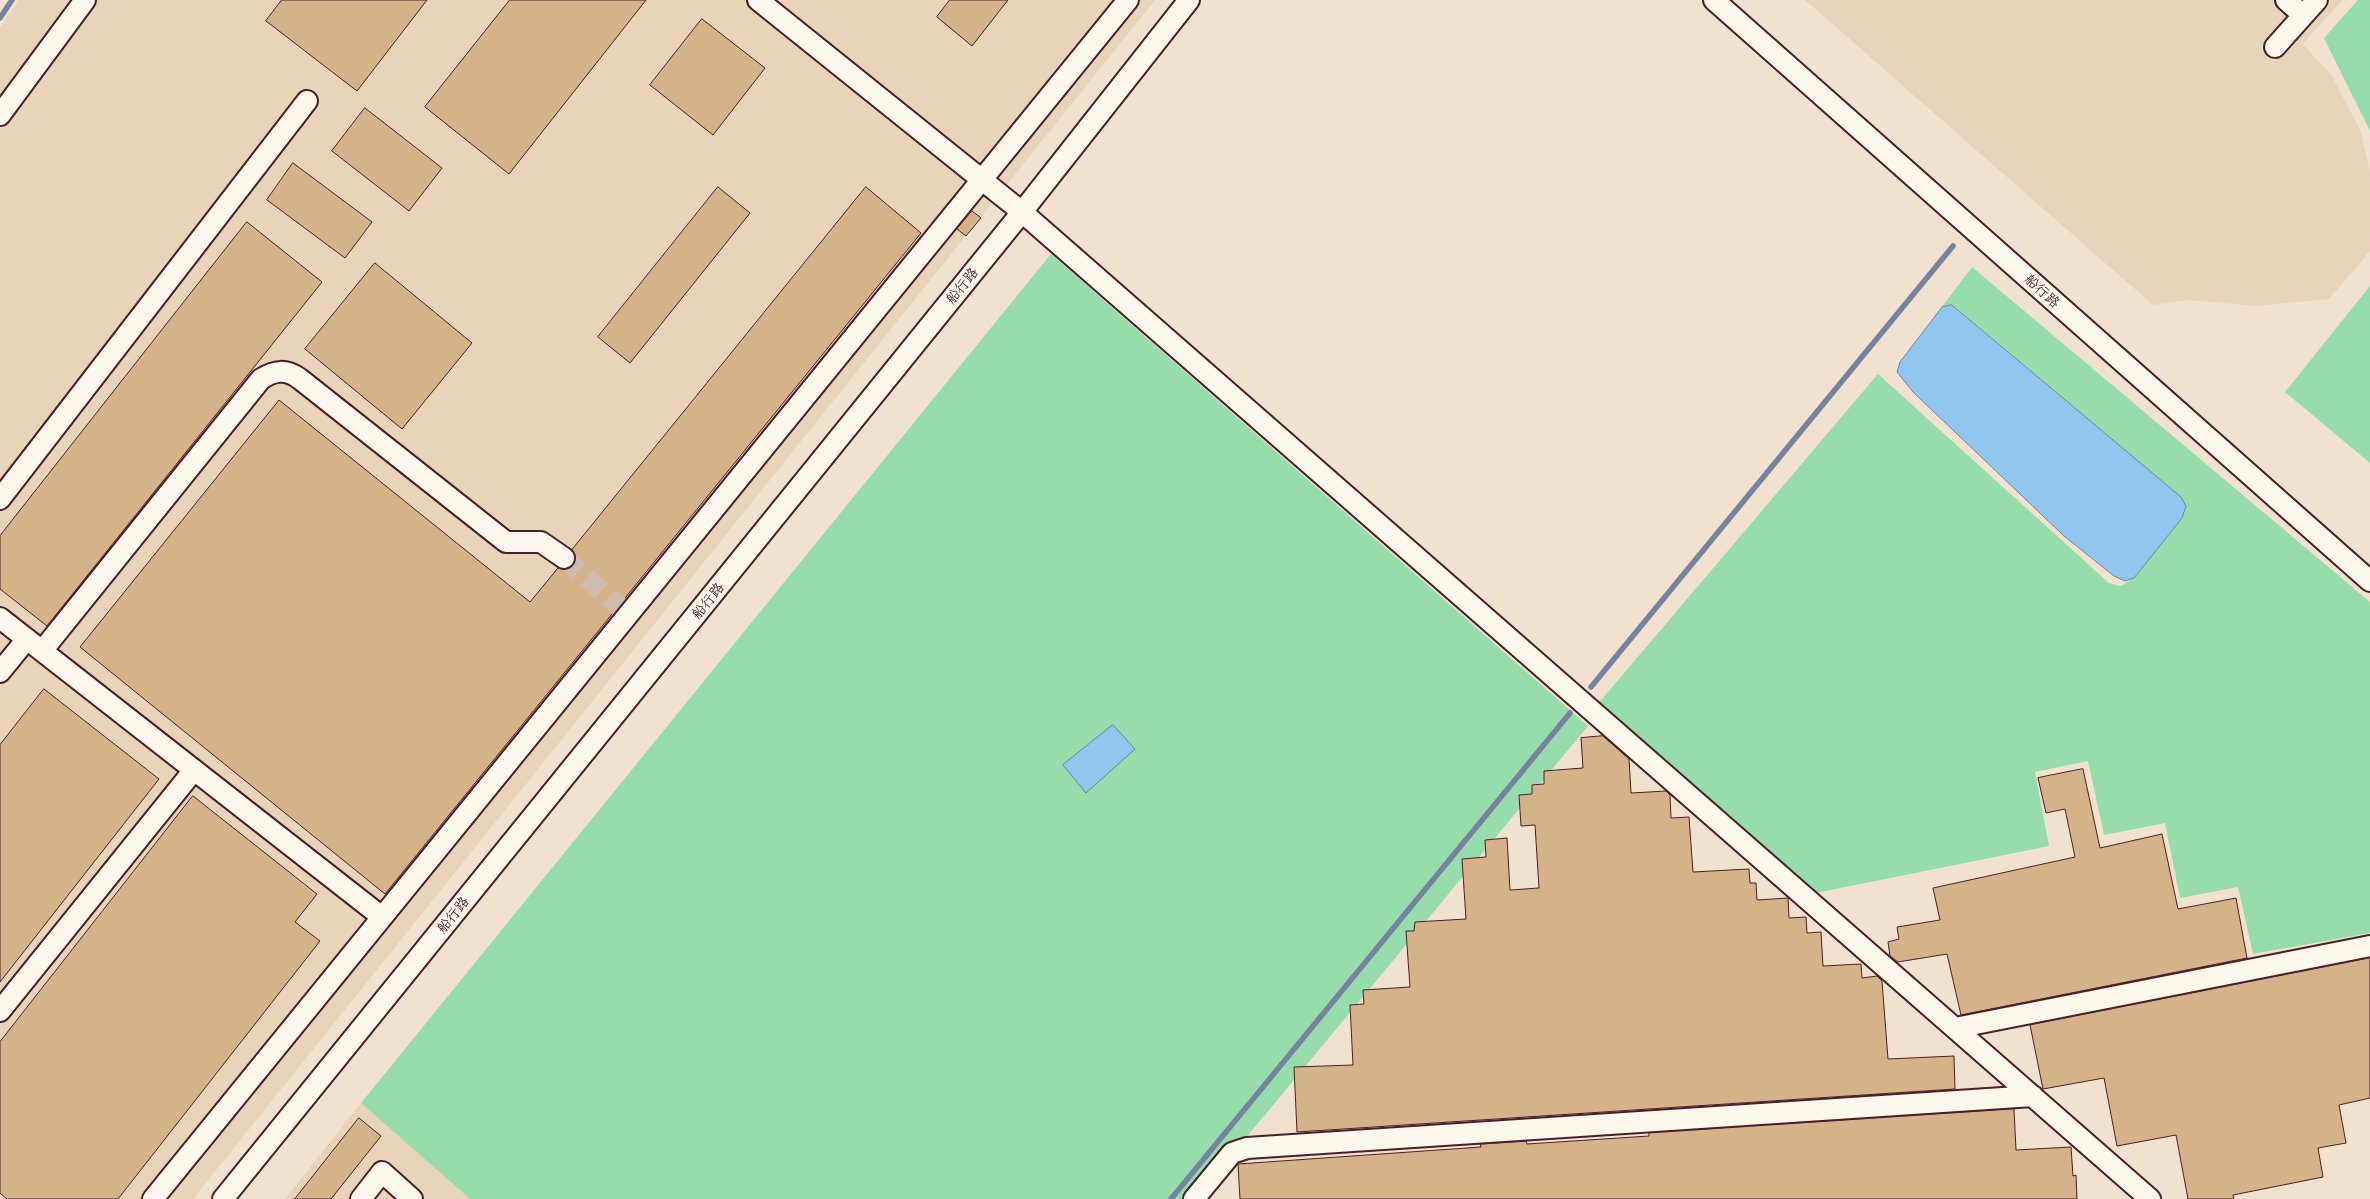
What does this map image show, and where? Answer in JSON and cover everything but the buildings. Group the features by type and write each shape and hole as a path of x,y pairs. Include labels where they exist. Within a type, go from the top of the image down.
{"street":[{"path":"0,115 85,0"},
{"path":"758,0 1022,212 2150,1199"},
{"path":"153,1199 382,917 626,611 1128,0"},
{"name":"船行路","path":"223,1199 1022,212 1189,0"},
{"name":"船行路","path":"1714,0 2370,581"},
{"path":"2286,0 2303,15"},
{"path":"2275,47 2317,0"},
{"path":"0,497 306,101"},
{"path":"0,672 34,645 260,379 270,373 280,371 291,372 506,542 541,542 564,558"},
{"path":"0,618 382,917"},
{"path":"0,1011 194,770"},
{"path":"1954,1028 2370,946"},
{"path":"1194,1199 1232,1153 1247,1148 2033,1096"},
{"path":"361,1199 382,1172 412,1199"}],"shaded area":[{"path":"19,0 1155,0 193,1199 0,1199 0,28"},
{"path":"1805,0 2342,0 2303,44 2332,76 2361,132 2370,171 2370,251 2329,299 2256,306 2188,300 2153,305"},
{"path":"361,1103 470,1199 285,1199"}],"green space":[{"path":"2358,0 2370,0 2370,131 2324,38"},
{"path":"1051,254 1588,726 1195,1199 470,1199 361,1103"},
{"path":"1972,267 2370,602 2370,933 2253,954 2238,887 2180,898 2165,823 2104,835 2088,761 2035,772 2049,846 1811,894 1597,705 1878,374 2109,583 2121,586 2134,578 2182,518 2186,506 2181,497 1959,310 1952,305 1942,307"},
{"path":"2370,286 2370,463 2285,392"}],"water":[{"path":"1952,305 2181,497 2186,506 2182,518 2134,578 2125,581 2114,576 2064,536 1913,392 1897,372 1900,362 1942,307"},
{"path":"1113,725 1135,749 1086,793 1063,765"}],"waterway":[{"path":"0,18 12,0"},
{"path":"1591,687 1953,246"},
{"path":"1171,1199 1570,713"}],"tunnel":[{"path":"564,558 622,609"}]}
